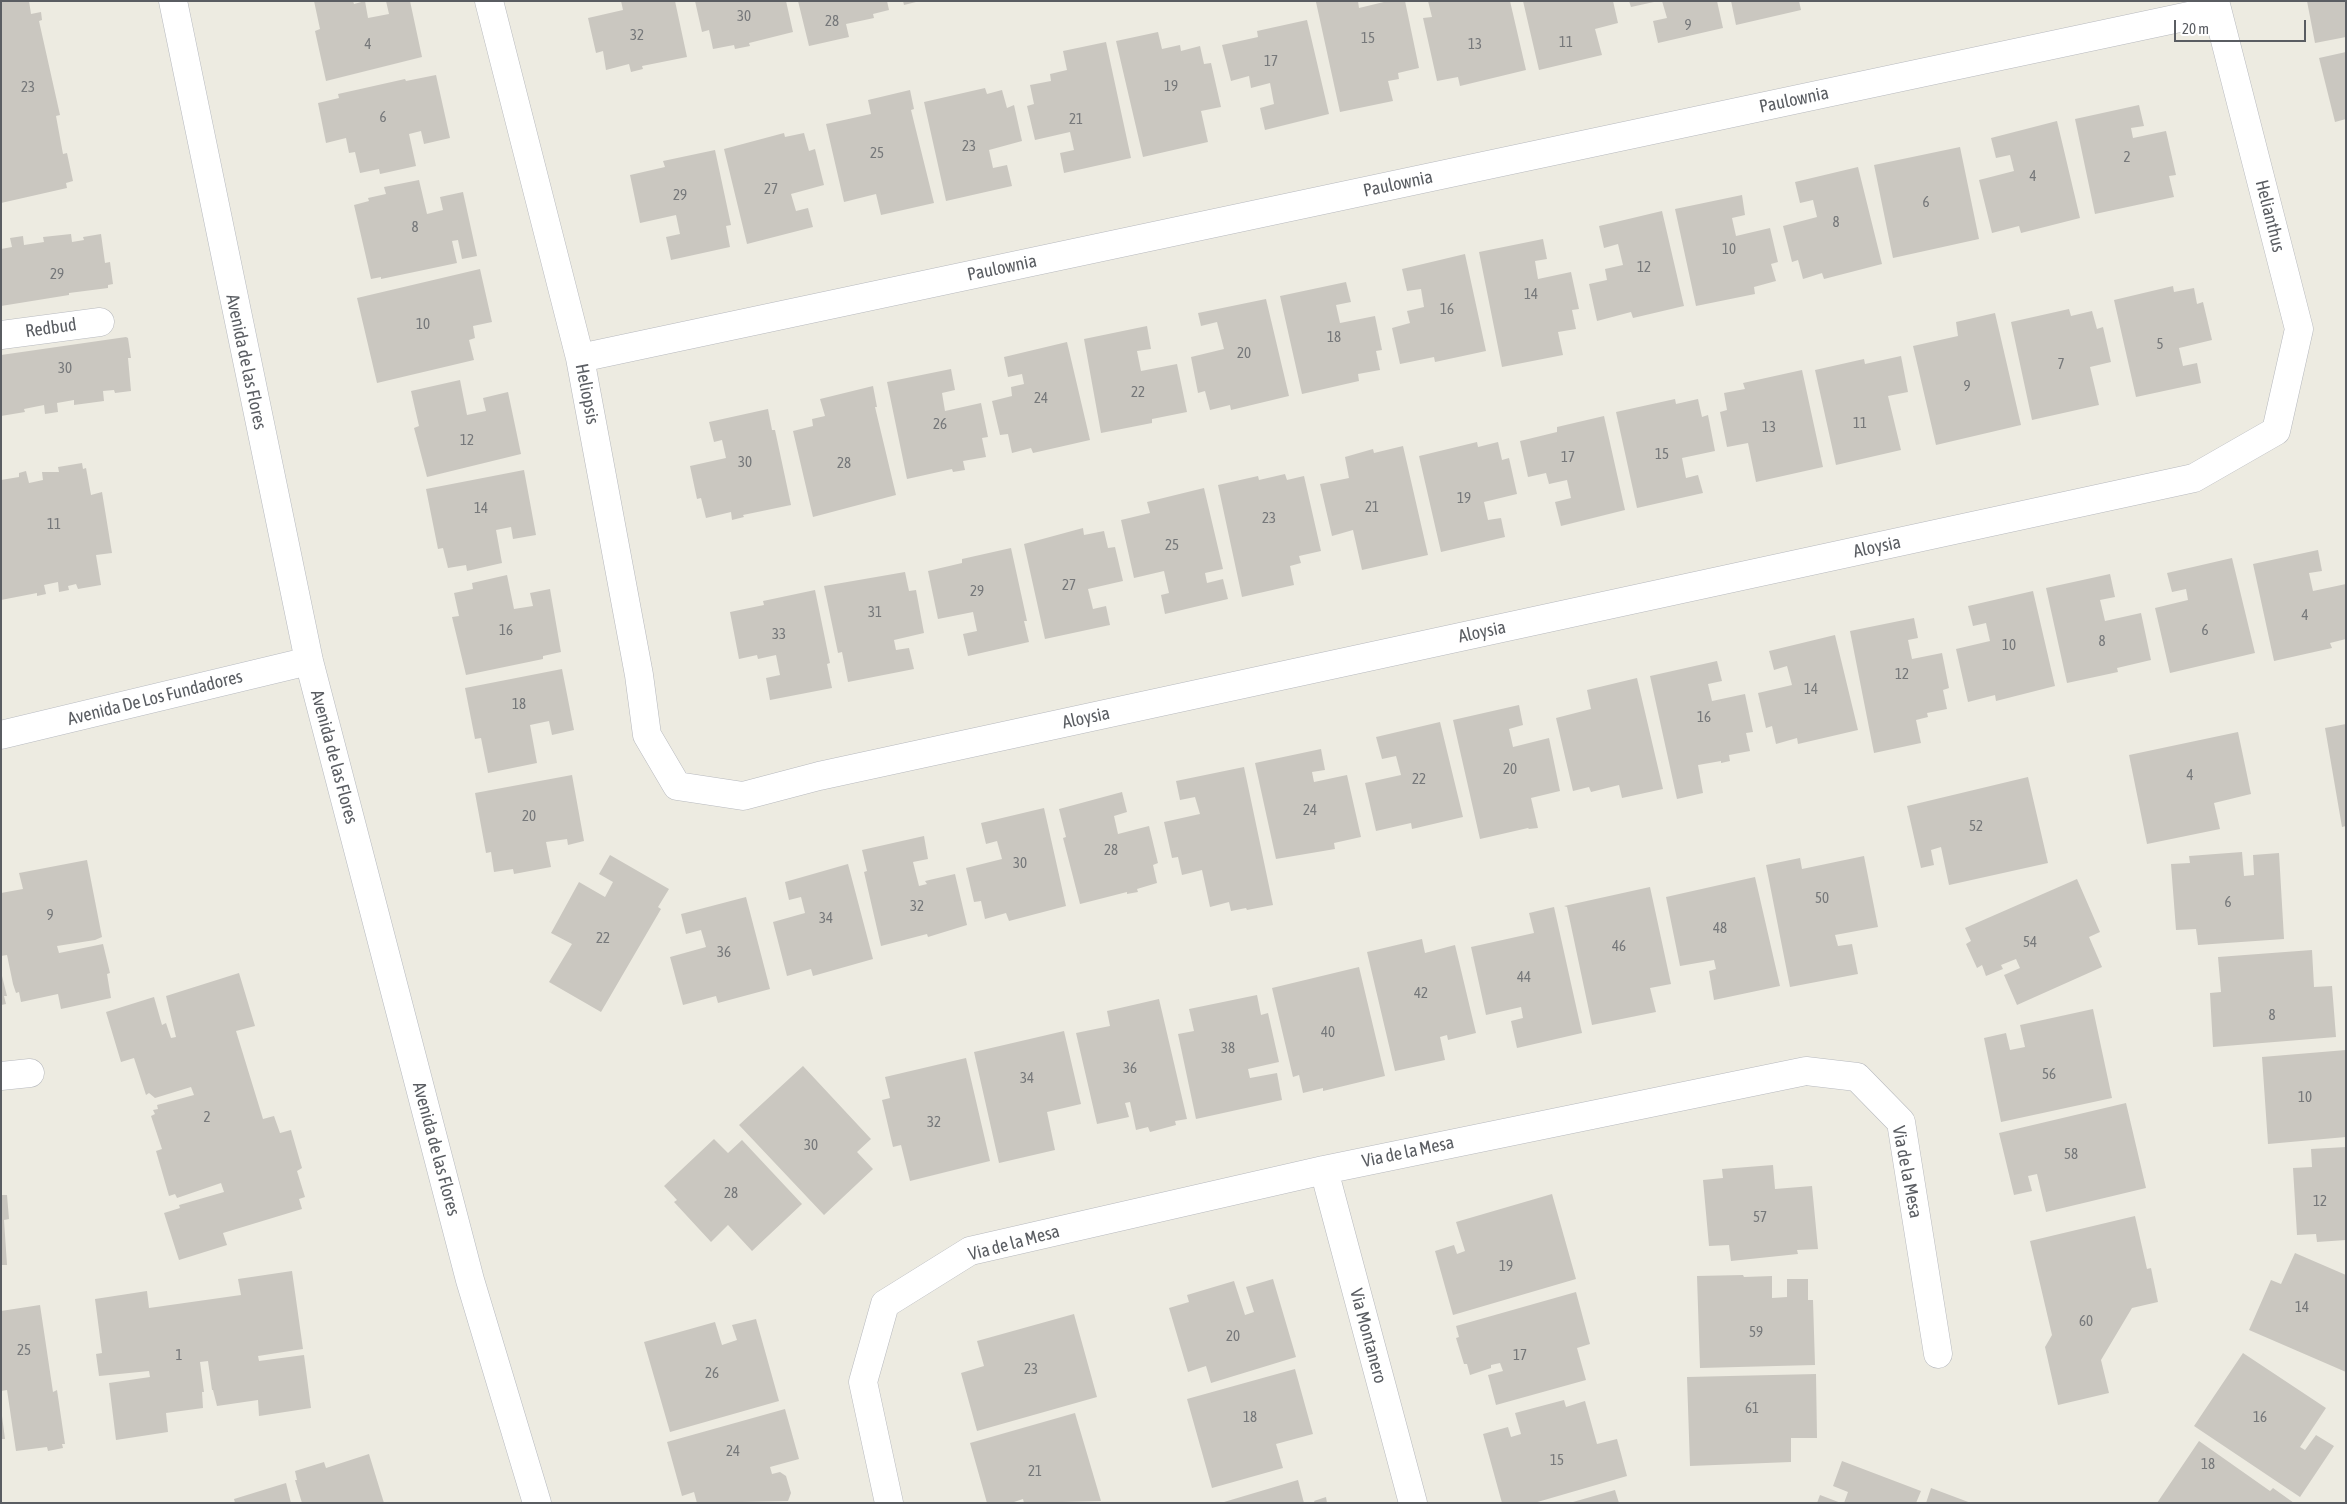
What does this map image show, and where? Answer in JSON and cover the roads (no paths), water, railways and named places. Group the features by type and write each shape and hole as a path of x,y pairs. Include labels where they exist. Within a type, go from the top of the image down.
{"street":[{"name":"Avenida de las Flores","path":"173,1 309,660 468,1270 537,1503"},
{"name":"Heliopsis","path":"489,1 580,358 640,676 647,735 677,786"},
{"name":"Paulownia","path":"580,358 2216,6"},
{"name":"Helianthus","path":"2216,6 2299,329 2276,431"},
{"name":"Redbud","path":"1,335 100,322"},
{"name":"Aloysia","path":"677,786 743,796 820,776 2194,478 2276,431"},
{"name":"Avenida De Los Fundadores","path":"1,735 309,660"},
{"name":"Via de la Mesa","path":"889,1503 863,1382 884,1304 970,1251 1324,1170 1806,1071 1857,1077 1901,1122 1938,1354"},
{"path":"1,1076 30,1073"},
{"name":"Via Montanero","path":"1324,1170 1413,1503"}]}
